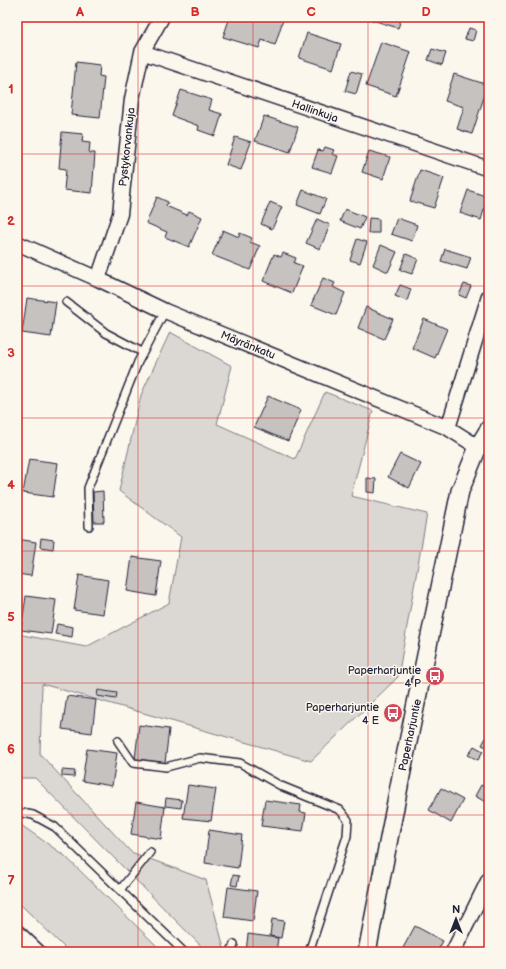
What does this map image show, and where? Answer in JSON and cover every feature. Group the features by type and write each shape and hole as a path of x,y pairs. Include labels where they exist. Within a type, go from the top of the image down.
{"street":[{"name":"Pystykorvankuja","path":"98,279 120,214 132,98 142,52 162,17"},
{"name":"Hallinkuja","path":"142,52 489,169"},
{"name":"Mäyränkatu","path":"17,243 165,311 448,428 478,448"},
{"path":"448,428 489,296"},
{"name":"Paperharjuntie","path":"367,952 402,771 460,491 478,448 489,429"},
{"path":"453,952 489,879"},
{"path":"17,932 38,952"}],"lane":[{"path":"66,302 106,333 142,352"},
{"path":"89,526 88,488 142,352 165,311"},
{"path":"118,741 133,763 166,767 200,758 240,763 282,786 340,810 348,820 347,836 309,952"},
{"path":"17,812 33,815 55,827 184,952"},
{"path":"120,890 150,852"},
{"path":"231,952 234,944"}],"shaded area":[{"path":"170,332 232,366 217,424 295,459 325,392 373,411 351,496 427,514 398,677 311,761 42,684 40,754 131,852 206,880 225,952 207,952 35,778 17,778 17,634 86,647 169,603 181,537 119,491 141,395"},
{"path":"17,824 21,825 65,856 163,952 69,952 17,901"}],"building":[{"path":"230,17 255,17 264,20 265,17 273,17 283,20 275,45 262,40 259,48 223,37"},
{"path":"370,17 402,17 398,28 369,19"},
{"path":"469,28 476,30 473,41 465,39"},
{"path":"307,33 341,44 333,69 299,58"},
{"path":"381,42 411,52 396,96 366,86"},
{"path":"432,49 446,53 442,65 428,60"},
{"path":"76,62 100,65 99,76 104,77 100,118 71,115"},
{"path":"351,71 362,74 356,94 345,91"},
{"path":"454,74 488,85 472,134 457,129 464,107 445,101"},
{"path":"181,90 212,100 209,110 222,114 215,136 198,130 199,126 172,116"},
{"path":"264,116 298,127 290,152 255,141"},
{"path":"62,132 83,134 82,142 90,143 89,153 95,153 92,193 64,190 66,169 59,168"},
{"path":"235,137 251,142 241,170 226,165"},
{"path":"325,147 334,150 332,154 338,156 332,173 312,167 318,150 323,151"},
{"path":"369,151 390,157 383,179 362,172"},
{"path":"420,170 444,178 434,208 410,201"},
{"path":"303,190 326,199 320,214 297,205"},
{"path":"468,190 488,197 481,220 460,213"},
{"path":"157,197 168,202 166,206 187,215 189,211 202,217 189,247 165,237 167,232 146,223"},
{"path":"270,202 282,207 272,229 261,224"},
{"path":"345,209 365,217 360,229 340,221"},
{"path":"369,218 379,219 379,233 368,233"},
{"path":"397,218 417,225 412,241 391,234"},
{"path":"317,219 330,225 320,249 306,243"},
{"path":"223,230 239,237 240,233 252,238 250,242 260,246 250,270 212,255"},
{"path":"357,239 367,242 360,263 350,260"},
{"path":"381,245 397,252 388,272 373,265"},
{"path":"445,249 471,257 467,269 441,261"},
{"path":"283,253 296,258 294,263 303,266 292,293 263,281 274,254 281,257"},
{"path":"406,254 418,259 412,274 400,270"},
{"path":"323,278 335,283 333,287 345,293 336,315 311,305"},
{"path":"464,284 471,286 466,298 459,295"},
{"path":"400,285 411,289 407,301 395,296"},
{"path":"27,298 56,302 51,337 22,333"},
{"path":"366,307 393,319 384,339 358,328"},
{"path":"424,319 447,329 435,358 412,348"},
{"path":"268,396 301,410 288,441 254,427"},
{"path":"400,454 421,464 409,488 388,477"},
{"path":"29,459 58,463 53,497 23,493"},
{"path":"367,478 376,479 375,493 367,492"},
{"path":"103,491 104,522 94,522 93,492"},
{"path":"41,538 54,540 53,549 40,547"},
{"path":"17,539 36,542 31,576 17,574"},
{"path":"132,557 161,561 156,596 127,591"},
{"path":"79,575 108,580 103,614 74,610"},
{"path":"26,596 56,600 51,634 21,630"},
{"path":"57,624 73,627 72,637 55,634"},
{"path":"98,690 117,693 116,699 97,696"},
{"path":"67,696 96,700 92,733 62,729"},
{"path":"139,725 169,729 165,763 135,759"},
{"path":"489,732 489,748 482,745"},
{"path":"474,746 483,751 478,760 468,755"},
{"path":"489,748 489,757 485,755"},
{"path":"87,749 117,753 112,786 82,781"},
{"path":"62,770 75,771 74,777 62,776"},
{"path":"188,785 216,789 211,821 183,818"},
{"path":"481,785 489,789 489,804 475,796"},
{"path":"441,788 463,800 451,823 429,810"},
{"path":"166,798 182,800 181,808 165,806"},
{"path":"265,800 301,805 300,812 306,813 303,831 261,826"},
{"path":"136,802 165,807 161,839 131,834"},
{"path":"209,830 242,835 238,868 205,863"},
{"path":"233,875 239,876 237,886 231,885"},
{"path":"228,887 257,891 253,921 224,917"},
{"path":"272,919 284,921 281,938 270,936"},
{"path":"415,926 443,941 437,952 411,952 403,948"},
{"path":"248,934 278,938 276,952 246,952"}],"place":[{"name":"Paperharjuntie 4 P","path":"435,676"},
{"name":"Paperharjuntie 4 E","path":"393,713"}]}
